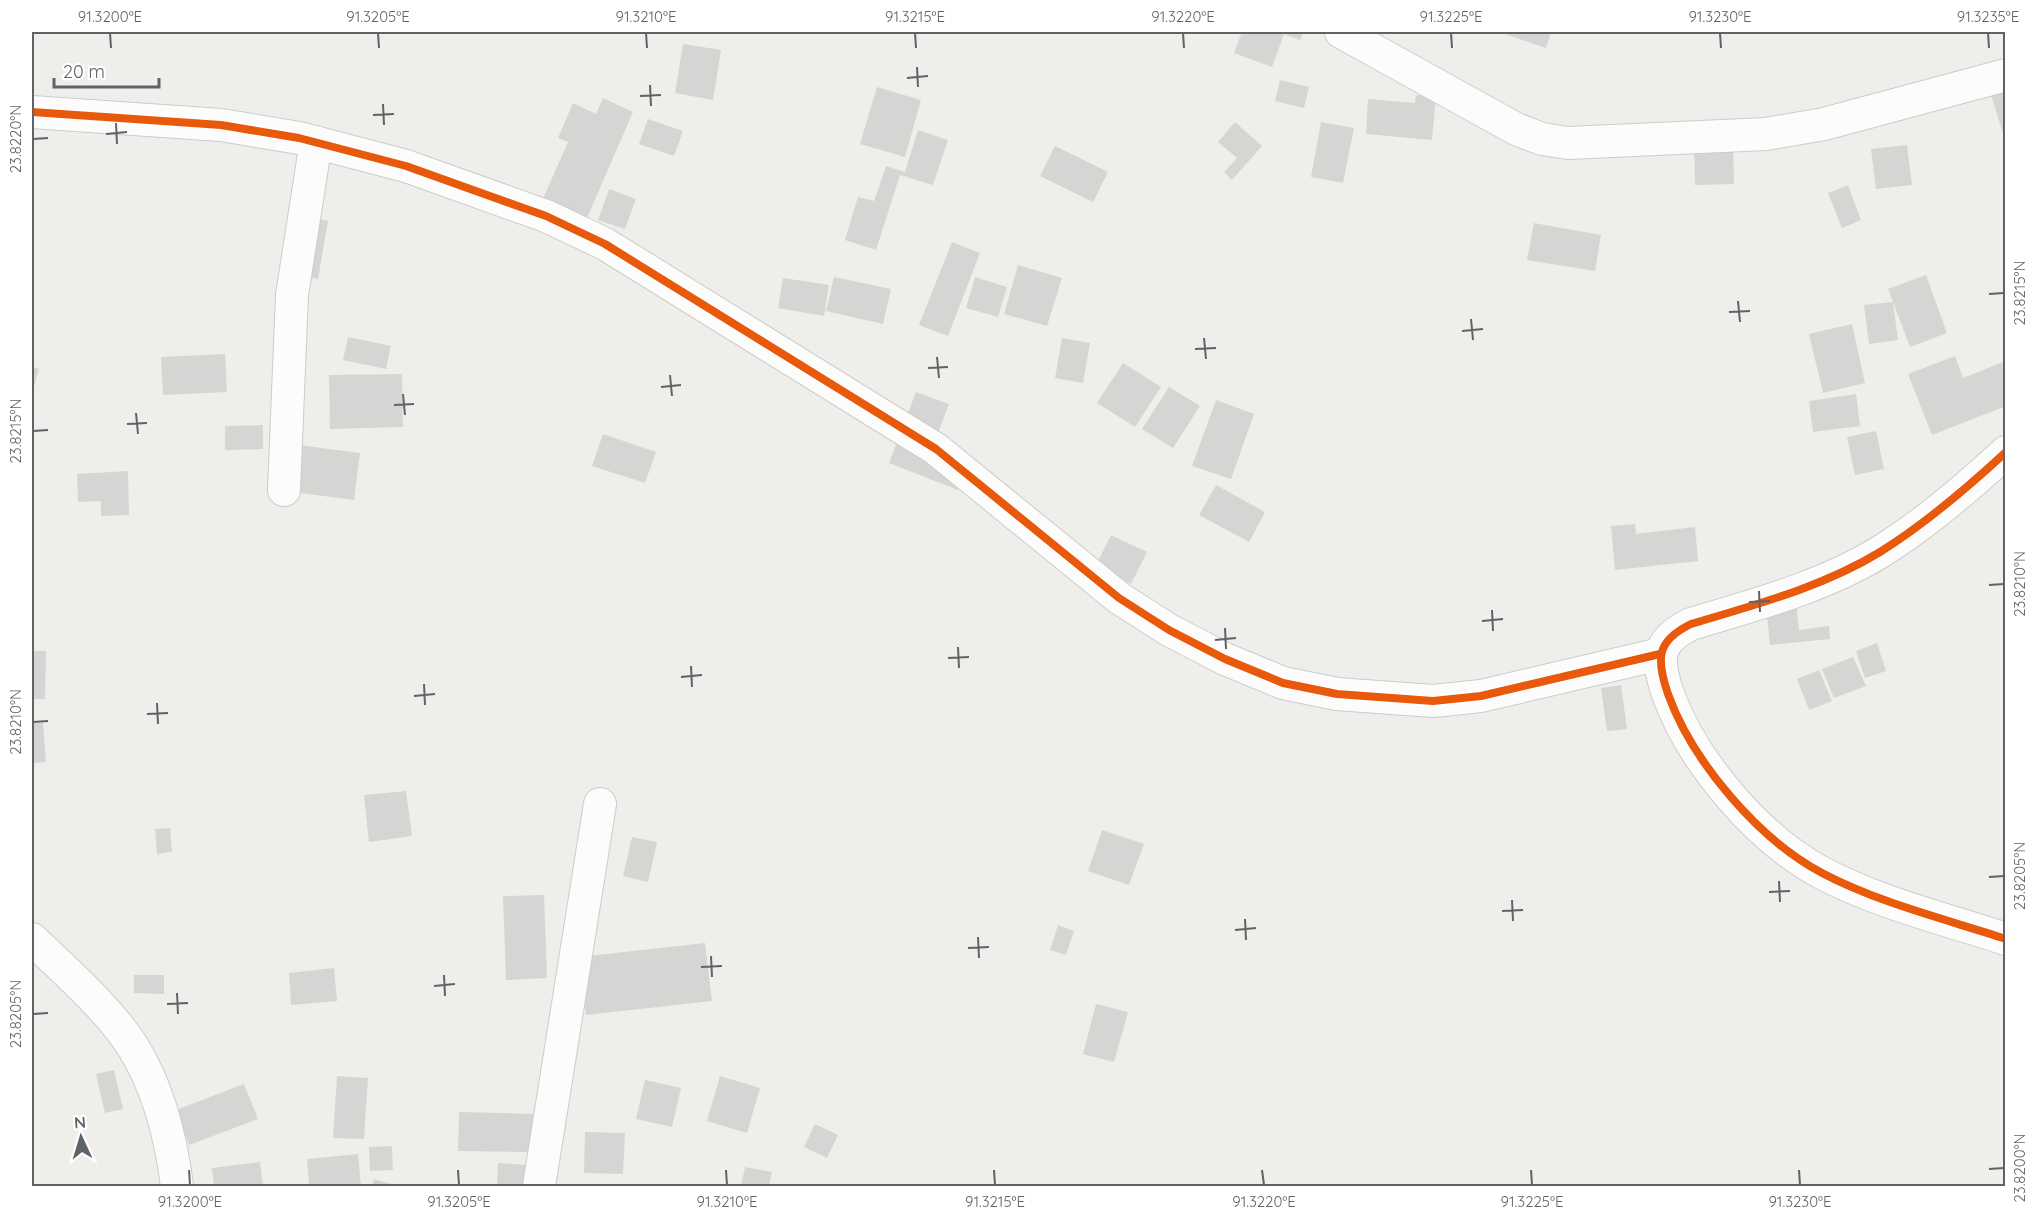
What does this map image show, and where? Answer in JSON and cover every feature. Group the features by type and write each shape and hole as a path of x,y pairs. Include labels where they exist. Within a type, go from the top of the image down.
{"street":[{"path":"1341,32 1516,129 1542,139 1568,143 1766,134 1824,124 2006,75"},
{"path":"32,112 265,130 406,166 546,216 605,244 936,449 1119,598 1179,635 1225,659 1283,683 1336,694 1432,701 1481,696 1660,654"},
{"path":"284,490 292,295 316,142"},
{"path":"2006,452 1934,515 1879,553 1832,577 1691,624 1672,633 1664,643 1660,654 1665,686 1678,721 1701,762 1772,837 1821,873 1869,894 2006,939"},
{"path":"539,1186 600,804"},
{"path":"32,939 95,1001 132,1046 159,1101 172,1148 177,1186"}],"building":[{"path":"1242,32 1303,32 1300,40 1284,34 1272,67 1234,53"},
{"path":"1499,32 1551,32 1546,48"},
{"path":"683,44 721,50 713,100 675,93"},
{"path":"2006,65 2006,140 2005,140 1984,72"},
{"path":"1280,80 1309,87 1304,108 1275,101"},
{"path":"877,87 921,100 905,157 860,144"},
{"path":"1416,95 1436,97 1432,140 1366,134 1368,99 1415,103"},
{"path":"603,98 633,112 586,220 542,201 568,142 558,138 573,103 596,114"},
{"path":"648,119 683,131 674,156 639,144"},
{"path":"1235,122 1262,146 1232,180 1224,172 1237,158 1218,142"},
{"path":"1321,122 1354,128 1343,183 1311,177"},
{"path":"918,130 948,140 933,185 900,175 876,250 845,240 858,197 874,201 886,166 905,172"},
{"path":"1733,140 1734,184 1695,185 1694,141"},
{"path":"1907,145 1912,185 1876,189 1871,149"},
{"path":"1055,146 1108,172 1093,202 1040,176"},
{"path":"1848,185 1861,220 1842,228 1828,193"},
{"path":"609,189 636,199 625,229 598,220"},
{"path":"301,216 328,221 318,279 292,274"},
{"path":"1534,223 1601,235 1595,271 1527,260"},
{"path":"952,242 980,253 948,336 919,325"},
{"path":"1018,265 1062,278 1047,326 1004,314"},
{"path":"1926,275 1947,333 1910,347 1888,289"},
{"path":"834,277 891,289 883,324 826,311"},
{"path":"975,277 1007,287 998,317 966,308"},
{"path":"783,278 829,285 824,316 778,308"},
{"path":"1893,302 1898,340 1869,344 1864,305"},
{"path":"1852,324 1865,383 1823,393 1809,334"},
{"path":"348,337 391,346 386,369 343,360"},
{"path":"1062,338 1090,343 1083,383 1055,378"},
{"path":"225,354 227,392 163,395 161,357"},
{"path":"1955,356 1963,378 2003,362 2006,406 1932,435 1908,374"},
{"path":"1123,363 1161,387 1135,427 1097,403"},
{"path":"32,367 39,369 32,392"},
{"path":"402,374 403,427 330,429 329,375"},
{"path":"1169,387 1200,406 1173,448 1142,429"},
{"path":"916,392 949,404 934,443 971,457 958,490 889,463"},
{"path":"1856,394 1860,426 1813,432 1809,401"},
{"path":"1216,400 1254,414 1231,479 1192,466"},
{"path":"263,425 263,449 225,450 225,426"},
{"path":"1876,431 1884,469 1855,475 1847,437"},
{"path":"603,434 656,452 645,483 592,466"},
{"path":"298,445 360,453 354,500 293,492"},
{"path":"128,471 129,515 101,516 101,501 78,502 77,474"},
{"path":"1216,485 1265,512 1249,542 1199,515"},
{"path":"1635,524 1636,534 1695,527 1698,561 1615,570 1611,526"},
{"path":"1111,535 1147,552 1131,584 1095,567"},
{"path":"1795,591 1799,630 1829,626 1830,639 1770,645 1765,594"},
{"path":"1877,643 1886,671 1865,678 1856,651"},
{"path":"32,651 46,651 45,699 32,699"},
{"path":"1853,657 1866,686 1834,698 1822,669"},
{"path":"1819,670 1832,701 1809,710 1797,679"},
{"path":"1621,685 1627,729 1607,731 1601,688"},
{"path":"32,723 43,723 46,762 32,763"},
{"path":"406,791 412,836 369,842 364,795"},
{"path":"170,828 172,852 157,854 155,829"},
{"path":"1102,830 1144,844 1129,885 1088,871"},
{"path":"632,837 657,842 648,882 623,876"},
{"path":"544,895 547,978 506,980 503,896"},
{"path":"1058,925 1074,931 1066,955 1050,950"},
{"path":"705,943 712,1001 586,1015 579,957"},
{"path":"334,968 337,1001 291,1005 289,973"},
{"path":"134,975 164,975 164,994 134,993"},
{"path":"1096,1004 1128,1012 1114,1062 1083,1054"},
{"path":"114,1070 123,1109 105,1113 96,1074"},
{"path":"337,1076 368,1078 364,1139 333,1138"},
{"path":"720,1076 760,1088 747,1133 707,1121"},
{"path":"645,1080 681,1088 672,1127 636,1119"},
{"path":"244,1084 258,1119 189,1145 176,1110"},
{"path":"459,1112 535,1114 535,1152 458,1151"},
{"path":"815,1124 838,1135 827,1158 804,1147"},
{"path":"585,1132 625,1133 623,1174 584,1173"},
{"path":"392,1146 393,1170 370,1171 369,1147"},
{"path":"358,1154 361,1186 309,1186 307,1159"},
{"path":"260,1162 263,1186 214,1186 212,1168"},
{"path":"498,1163 546,1166 545,1186 497,1186"},
{"path":"745,1167 772,1172 769,1186 741,1186"},
{"path":"374,1179 398,1186 372,1186"}],"cycle path":[{"path":"32,112 221,125 299,138 406,166 546,216 605,244 936,449 1119,598 1169,630 1225,659 1283,683 1337,694 1433,701 1481,696 1660,654"},
{"path":"2006,452 1945,505 1880,552 1812,585 1691,624 1679,630 1665,644 1661,661 1668,694 1693,745 1730,796 1774,840 1798,858 1844,884 1889,902 2006,939"}]}
